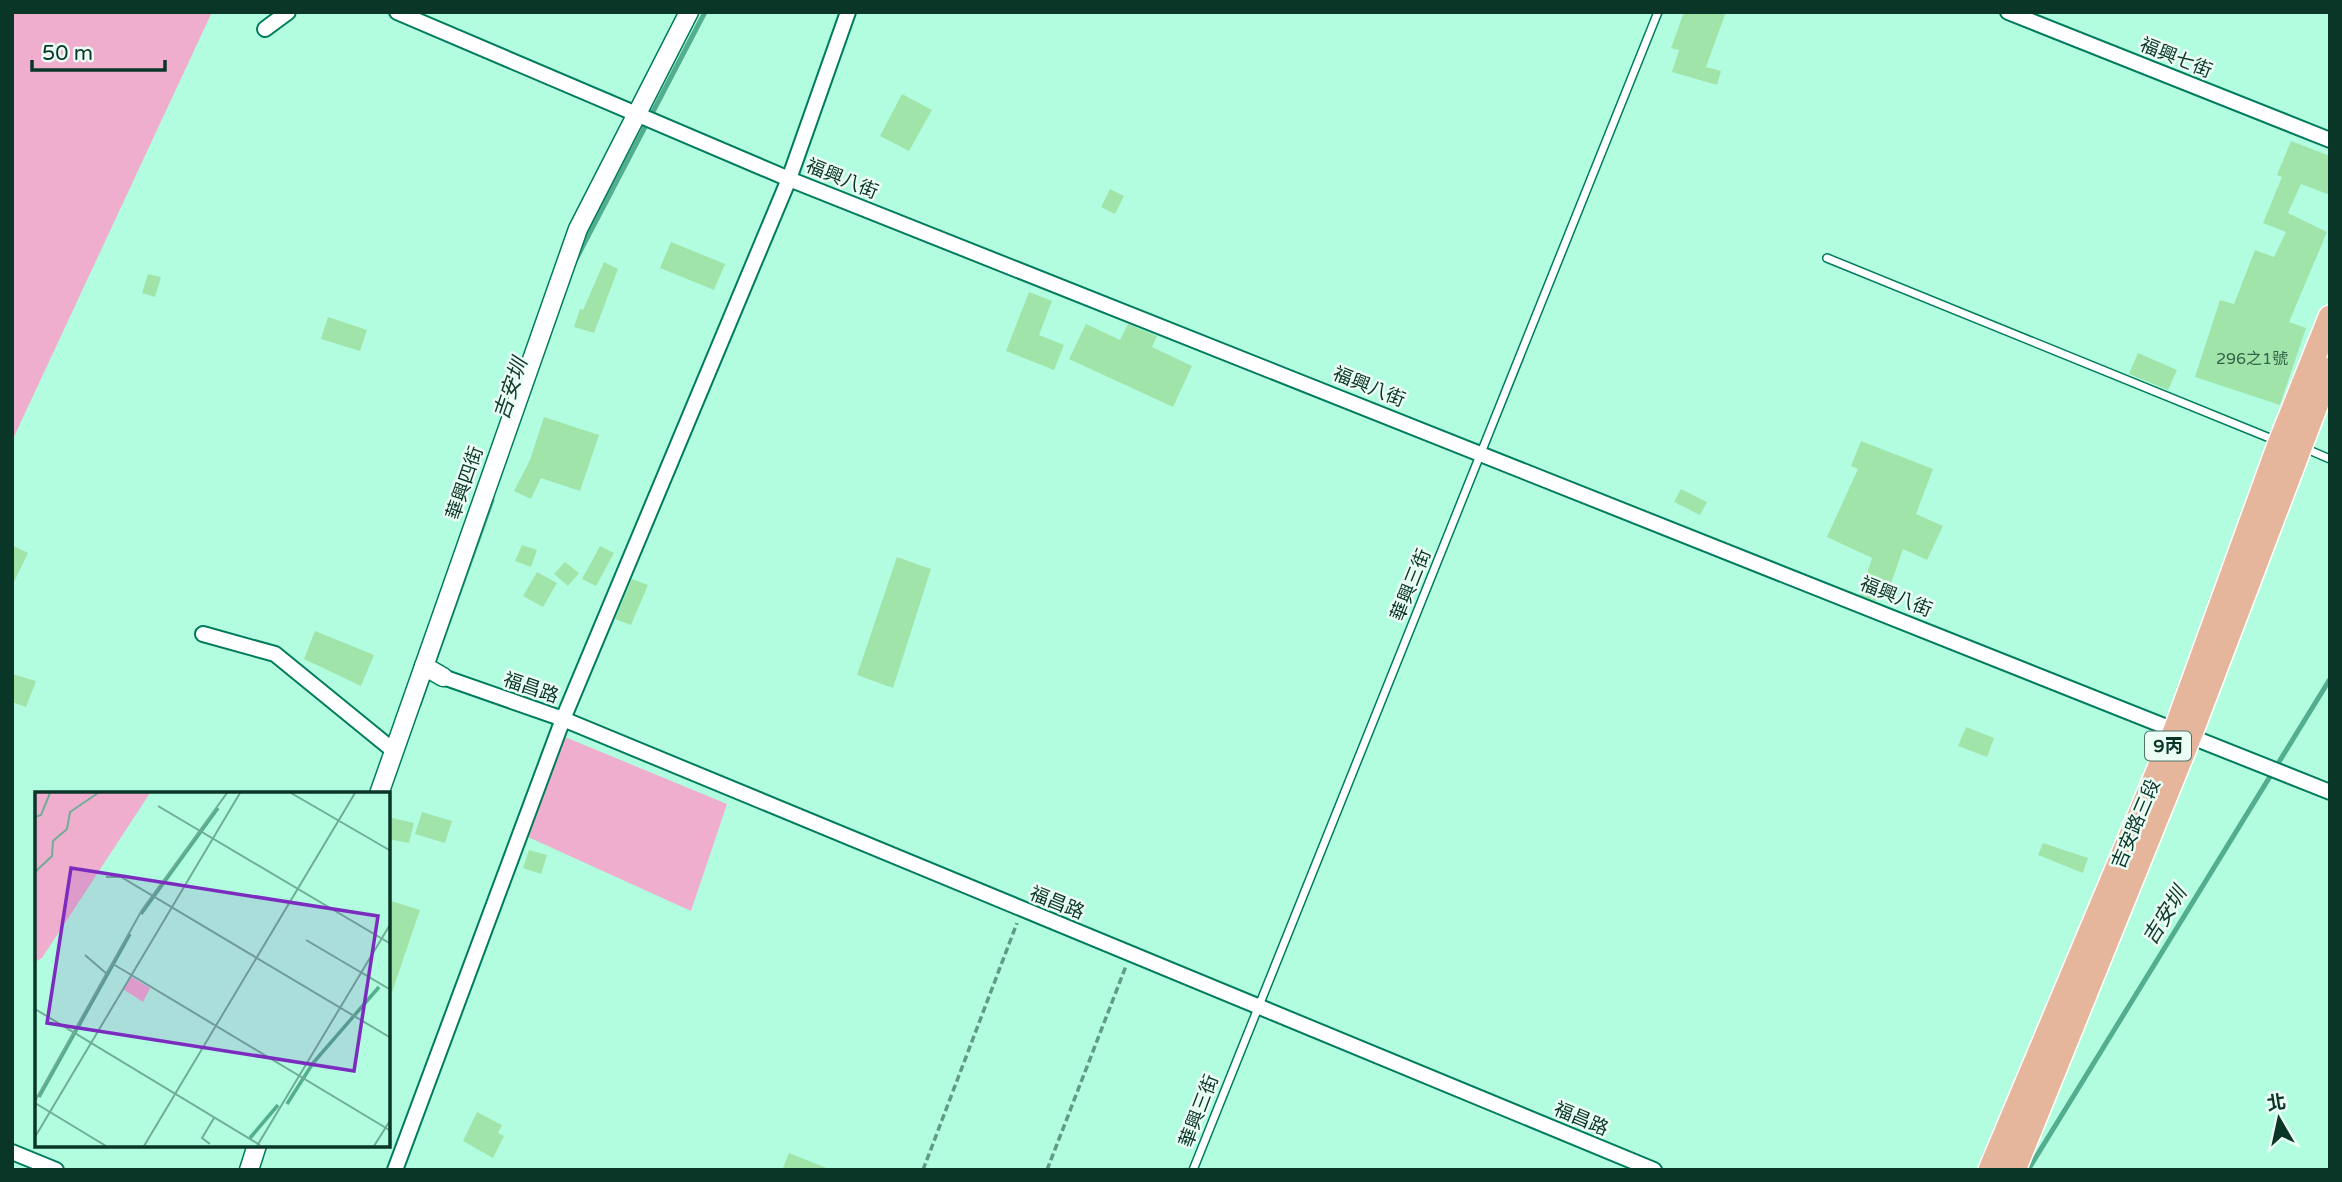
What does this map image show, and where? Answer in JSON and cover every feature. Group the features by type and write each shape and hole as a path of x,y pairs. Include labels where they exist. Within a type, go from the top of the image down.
{"main road":[{"name":"吉安路三段","path":"2014,1170 2183,732 2289,444 2330,317"},
{"name":"吉安路三段","path":"2289,444 2330,369"},
{"name":"吉安路三段","path":"1990,1170 2183,732"}],"street":[{"path":"265,29 288,12"},
{"name":"福興八街","path":"397,12 789,178 2330,792"},
{"name":"華興四街","path":"379,792 394,751 432,671 578,229 640,116 689,12"},
{"path":"396,1170 563,719 789,178 848,12"},
{"name":"福興七街","path":"2008,12 2330,140"},
{"path":"203,634 275,654 394,751"},
{"name":"福昌路","path":"432,671 563,719 1654,1170"},
{"path":"248,1170 256,1147"},
{"path":"12,1152 56,1170"}],"lane":[{"name":"華興三街","path":"1193,1170 1658,12"},
{"path":"1827,258 2330,459"}],"path":[{"path":"923,1170 1022,910"},
{"path":"1047,1170 1130,954"}],"shaded area":[{"path":"12,12 212,12 12,441"},
{"path":"565,737 727,804 691,911 528,837"}],"building":[{"path":"1684,12 1726,12 1706,67 1721,71 1717,85 1672,72 1679,50 1671,48"},
{"path":"902,94 932,110 909,151 880,136"},
{"path":"2291,141 2330,156 2330,195 2301,184 2288,213 2327,232 2289,322 2306,328 2280,405 2195,377 2220,300 2234,304 2255,250 2274,257 2286,232 2263,223 2282,177 2277,175"},
{"path":"1110,189 1124,196 1115,214 1101,207"},
{"path":"671,242 725,264 714,290 660,268"},
{"path":"604,262 618,269 594,333 574,327"},
{"path":"148,274 161,277 155,297 142,293"},
{"path":"1029,292 1052,301 1039,335 1064,345 1054,370 1006,351"},
{"path":"328,317 367,330 360,351 321,339"},
{"path":"1086,324 1120,340 1128,324 1157,336 1152,347 1192,366 1173,407 1069,359"},
{"path":"2138,353 2177,370 2168,390 2129,374"},
{"path":"544,417 599,435 580,491 541,478 531,499 514,491 530,460"},
{"path":"1861,441 1933,469 1916,514 1943,526 1927,560 1903,549 1887,595 1879,593 1876,601 1860,595 1872,558 1827,537 1858,469 1851,466"},
{"path":"1681,489 1707,502 1700,515 1674,502"},
{"path":"12,545 28,553 12,586"},
{"path":"522,545 537,550 531,567 515,561"},
{"path":"600,546 614,553 596,586 582,579"},
{"path":"897,557 931,569 893,688 857,675"},
{"path":"565,562 579,573 568,586 554,574"},
{"path":"537,572 557,583 543,607 523,596"},
{"path":"632,579 648,585 631,625 615,619"},
{"path":"315,631 374,655 361,686 304,659"},
{"path":"12,674 36,681 26,707 12,702"},
{"path":"1966,727 1994,738 1987,757 1958,746"},
{"path":"422,812 452,821 445,843 415,834"},
{"path":"390,817 414,823 409,843 390,839"},
{"path":"2043,843 2088,858 2083,873 2038,855"},
{"path":"529,850 547,855 541,874 523,868"},
{"path":"390,901 420,910 390,995"},
{"path":"477,1112 502,1125 498,1133 504,1136 493,1158 463,1141"},
{"path":"789,1153 829,1169 829,1170 782,1170"}],"waterway":[{"name":"吉安圳","path":"574,263 705,12"},
{"name":"吉安圳","path":"419,705 492,500"},
{"name":"吉安圳","path":"2028,1170 2330,679"}]}
